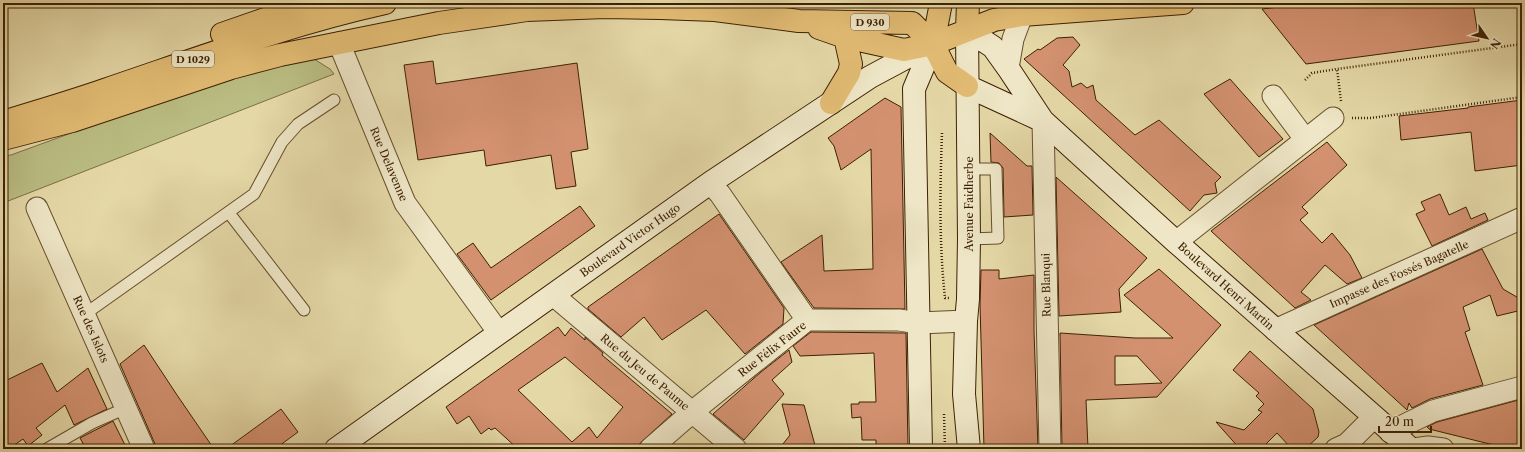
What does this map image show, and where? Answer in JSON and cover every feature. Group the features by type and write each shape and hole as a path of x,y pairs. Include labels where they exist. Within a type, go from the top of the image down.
{"main road":[{"name":"D 1029","path":"3,106 106,74 311,3"},
{"name":"D 1029","path":"3,122 106,90 249,40 292,27 385,3"},
{"path":"967,30 968,3"},
{"path":"831,103 849,73 851,64 845,37 904,50 933,44 994,20 1022,15 1183,3"},
{"path":"921,449 914,89 933,44 941,5"},
{"path":"3,139 72,121 231,68 280,55 485,16 560,8 605,7 715,10 799,21"},
{"name":"D 930","path":"799,21 912,23 933,44"},
{"name":"D 930","path":"799,21 845,37"},
{"name":"Boulevard Henri Martin","path":"967,30 993,47 1043,121 1176,242 1411,449"},
{"name":"Avenue Faidherbe","path":"967,30 969,239 964,394 968,449"},
{"path":"933,44 947,72 967,86"},
{"name":"Boulevard Victor Hugo","path":"338,448 710,183 870,77 933,44"},
{"name":"Boulevard Henri Martin","path":"967,86 1043,121"}],"street":[{"path":"1008,68 1013,39 1022,15"},
{"name":"Rue Delavenne","path":"339,43 405,203 499,333"},
{"path":"1273,96 1305,139"},
{"path":"1176,242 1305,139 1341,114"},
{"name":"Rue Blanqui","path":"1043,121 1050,449"},
{"path":"710,183 720,194 808,320"},
{"name":"Rue des Islots","path":"37,208 144,449"},
{"name":"Impasse des Fossés Bagatelle","path":"1276,330 1522,218"},
{"name":"Rue du Jeu de Paume","path":"553,295 736,449"},
{"name":"Rue Félix Faure","path":"650,449 692,412 808,320 899,320 919,323"},
{"path":"919,323 966,321"},
{"path":"1390,432 1433,411 1522,387"},
{"path":"1343,447 1374,417"},
{"path":"1414,449 1428,447 1443,449"}],"lane":[{"path":"85,314 254,194 282,142 298,124 334,100"},
{"path":"229,213 304,310"},
{"path":"47,449 92,423 126,408"}],"path":[{"path":"1305,80 1312,73 1522,44"},
{"path":"1337,69 1341,114 1371,118 1522,98"},
{"path":"942,133 940,200 945,298 968,299"},
{"path":"944,409 945,449"}],"green space":[{"path":"314,59 330,69 334,74 3,203 3,156 11,155 247,71"}],"building":[{"path":"1312,3 1473,3 1479,41 1306,64 1262,9"},
{"path":"1073,37 1080,45 1063,65 1069,71 1072,87 1081,83 1087,88 1093,85 1096,100 1135,135 1159,120 1221,177 1215,183 1217,193 1204,195 1190,211 1024,59 1057,38"},
{"path":"433,61 436,84 577,63 588,149 571,152 576,186 556,189 551,155 486,166 484,150 418,160 404,65"},
{"path":"1230,79 1283,139 1259,157 1204,94"},
{"path":"885,98 901,107 905,309 814,308 781,262 822,235 824,271 873,269 871,149 841,170 834,146 828,138"},
{"path":"1522,100 1522,165 1475,171 1471,132 1401,140 1399,116"},
{"path":"990,133 1027,166 1032,166 1033,215 1004,217 1003,168 999,163 991,162"},
{"path":"1327,142 1347,165 1302,207 1308,213 1300,220 1322,243 1332,233 1350,255 1362,278 1347,284 1325,265 1301,292 1311,300 1295,308 1211,231"},
{"path":"1056,177 1147,258 1119,289 1121,312 1059,316"},
{"path":"1440,194 1449,215 1466,207 1471,219 1485,213 1488,220 1432,246 1416,214 1425,210 1421,202"},
{"path":"580,206 595,226 491,300 457,254 473,243 491,268"},
{"path":"719,214 784,308 783,324 745,354 706,310 662,340 644,317 621,337 588,309 588,307"},
{"path":"1482,249 1503,289 1522,300 1522,310 1497,316 1490,295 1463,307 1470,330 1465,332 1483,385 1430,399 1412,408 1409,403 1407,410 1314,325"},
{"path":"1159,269 1221,325 1157,397 1086,400 1088,449 1062,449 1060,333 1135,338 1173,338 1124,295","holes":["1115,356 1137,356 1162,383 1115,385"]},
{"path":"981,270 999,270 999,279 1034,275 1034,331 1038,449 984,449 980,304"},
{"path":"558,327 565,336 571,328 585,340 585,337 603,353 602,355 672,414 634,449 518,449 495,428 491,430 489,428 481,434 469,416 457,424 446,407","holes":["565,357 623,407 597,438 589,427 572,442 518,390"]},
{"path":"811,332 906,333 908,449 876,449 876,440 862,440 861,417 852,418 851,404 859,404 859,402 876,402 874,353 800,356 793,346"},
{"path":"144,345 214,449 156,449 120,364"},
{"path":"789,350 792,362 772,380 784,394 744,440 713,414 761,372"},
{"path":"1250,351 1313,409 1319,432 1318,437 1305,449 1292,449 1277,433 1261,449 1240,449 1216,422 1244,430 1262,412 1258,410 1264,404 1256,396 1259,393 1233,370"},
{"path":"42,363 57,392 88,368 107,409 74,425 65,405 36,428 42,435 28,446 23,439 10,448 3,439 3,382"},
{"path":"1522,399 1522,449 1510,449 1429,429 1427,427 1437,422"},
{"path":"782,404 804,405 816,449 779,449 790,435"},
{"path":"281,409 298,432 275,449 226,449"},
{"path":"113,421 127,449 86,449 80,438"}]}
